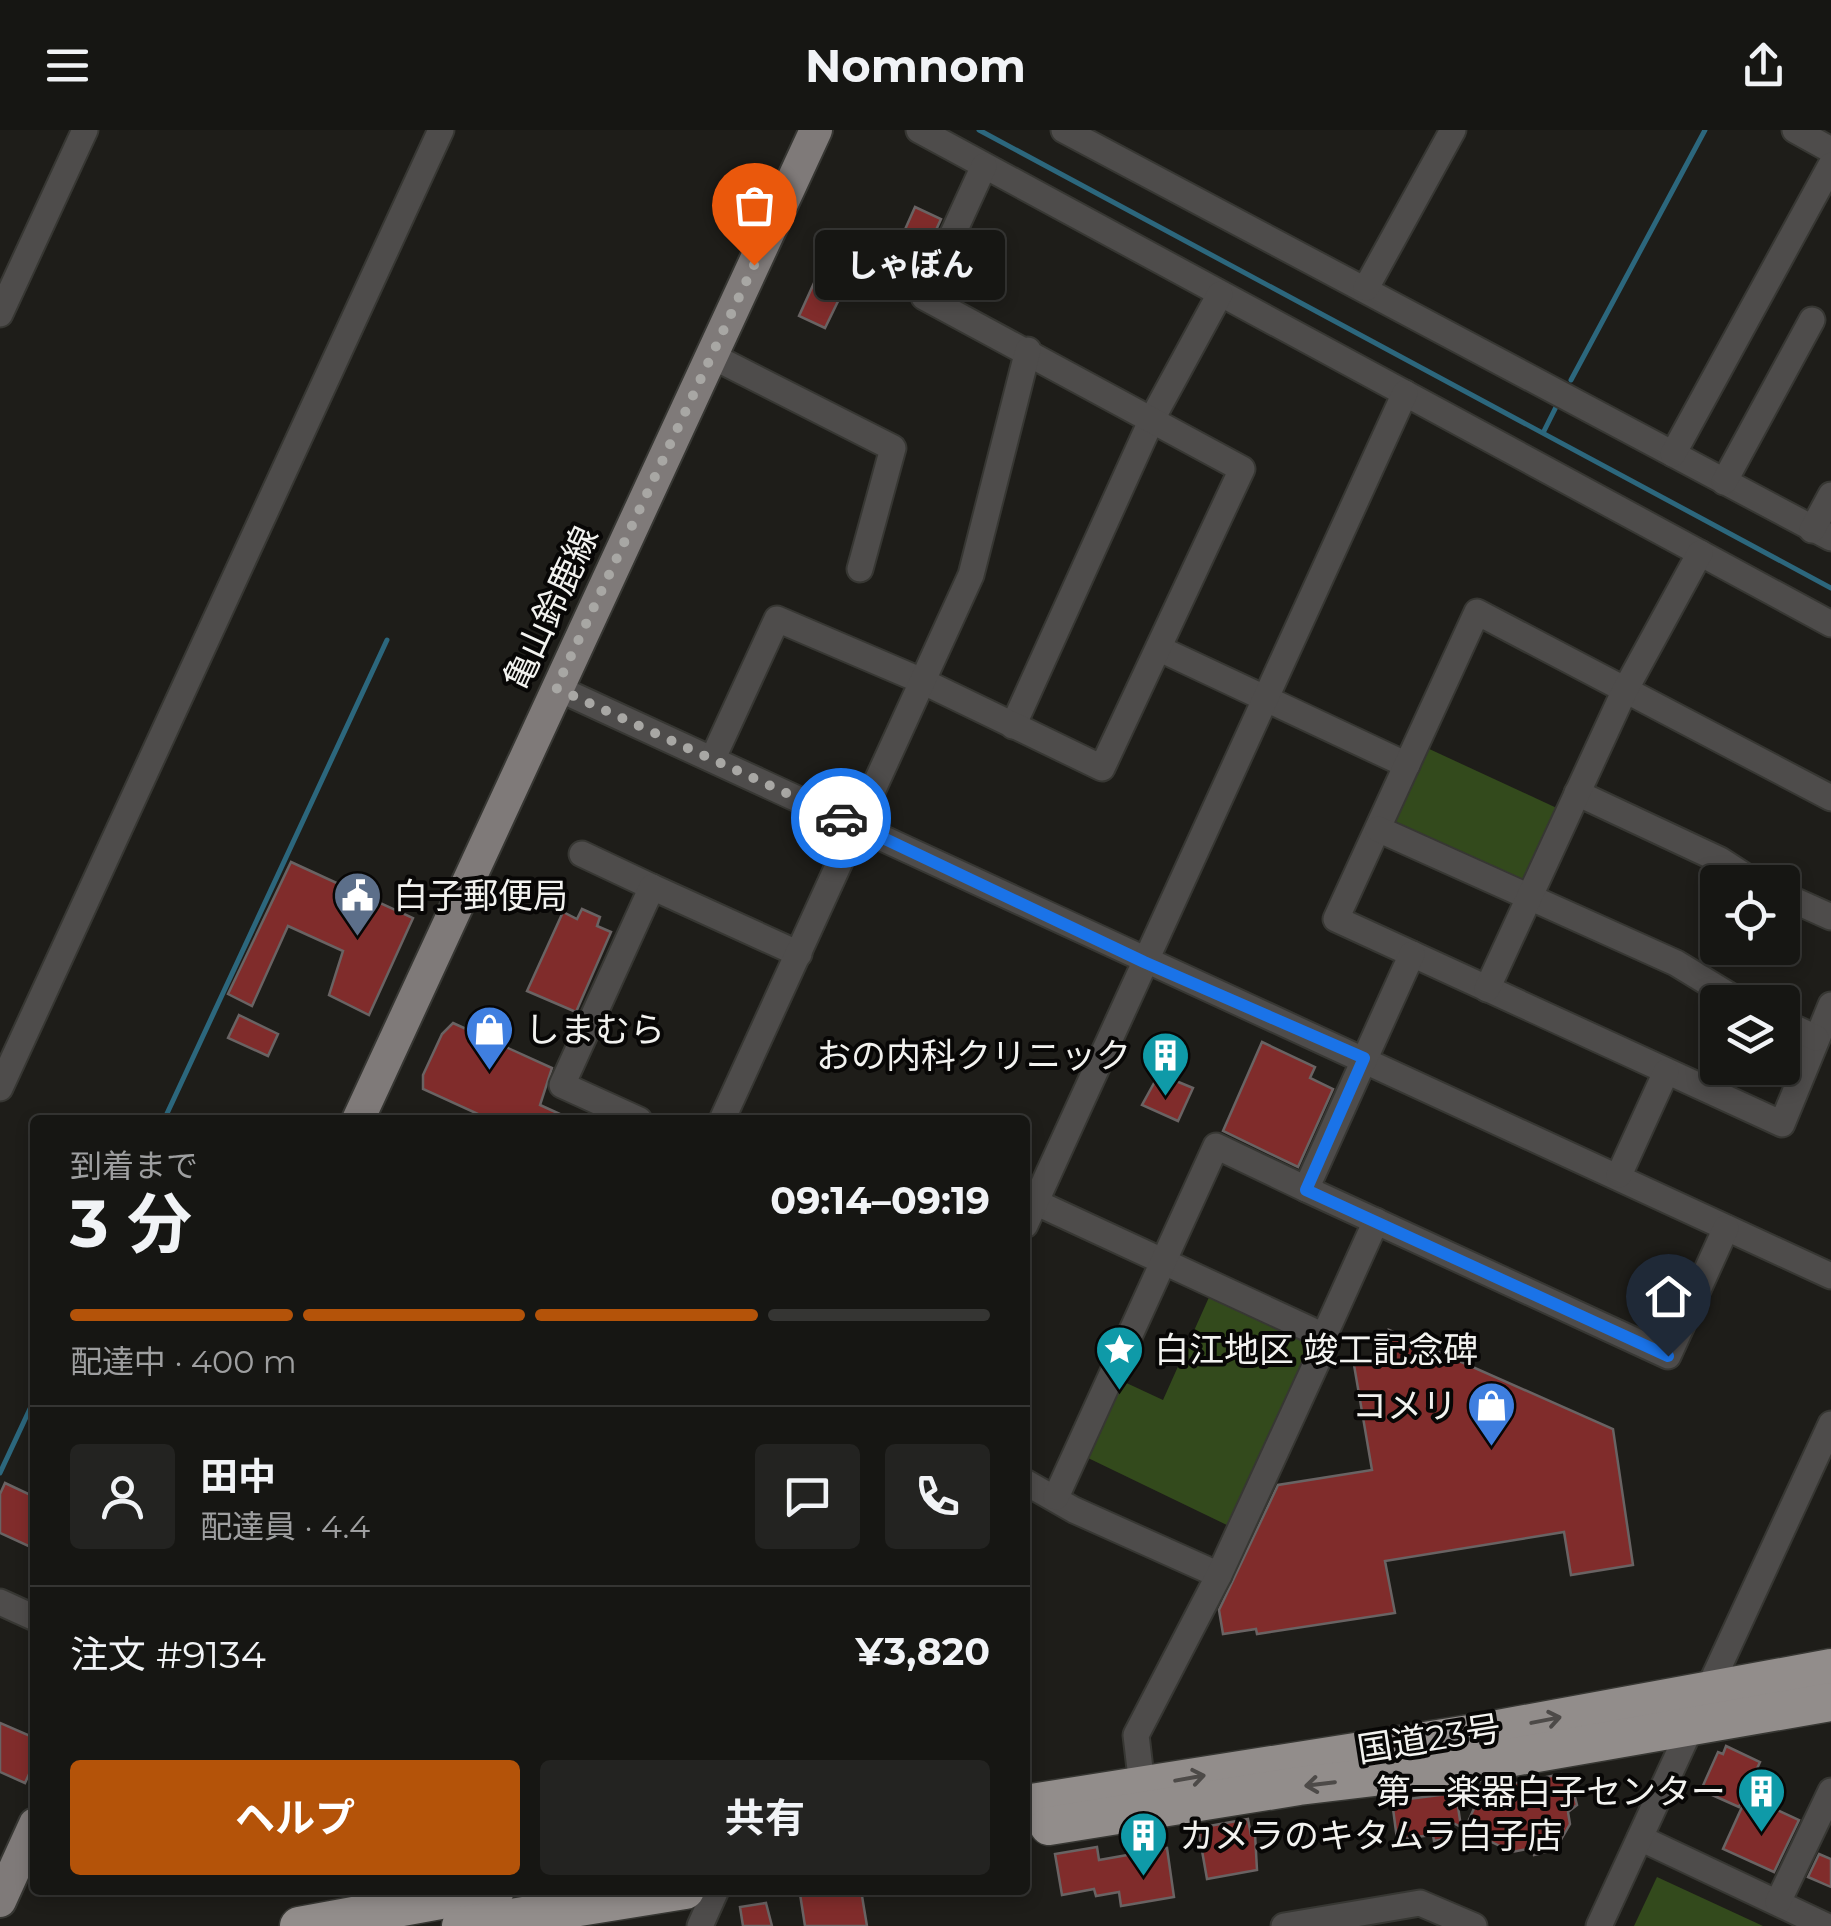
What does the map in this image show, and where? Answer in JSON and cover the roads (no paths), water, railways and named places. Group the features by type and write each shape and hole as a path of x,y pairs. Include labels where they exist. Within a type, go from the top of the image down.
{"highway":[{"name":"国道23号","path":"1030,1803 1482,1732 1831,1668"},
{"name":"国道23号","path":"1030,1829 1450,1768 1831,1702"},
{"path":"298,1926 375,1901 440,1895"},
{"path":"462,1926 654,1895"}],"main road":[{"name":"亀山鈴鹿線","path":"360,1115 816,130"},
{"path":"0,1900 30,1835"}],"street":[{"path":"0,314 85,130"},
{"path":"0,1088 440,130"},
{"path":"918,130 1831,624"},
{"path":"1064,130 1106,140 1366,288 1822,534 1831,495"},
{"path":"1366,288 1453,130"},
{"path":"1795,130 1831,150"},
{"path":"1673,454 1831,165"},
{"path":"714,758 777,619 922,681 1102,768 1242,470 1028,350 924,297 984,166"},
{"path":"1012,726 1152,419 1220,294"},
{"path":"1724,482 1812,320"},
{"path":"724,1115 971,575 1028,350"},
{"path":"712,356 894,448 860,568"},
{"path":"1324,1336 1166,1261 1030,1214 1405,393"},
{"path":"1487,989 1624,692 1700,553"},
{"path":"1831,798 1477,612 1336,919 1782,1124 1821,1044 1831,1005"},
{"path":"1160,649 1407,765"},
{"path":"556,688 1831,1276"},
{"path":"1577,793 1728,865"},
{"path":"1378,829 1676,964 1711,985"},
{"path":"582,854 799,954"},
{"path":"628,1115 562,1085 652,887"},
{"path":"1800,904 1831,918"},
{"path":"1306,1190 1412,954"},
{"path":"1618,1175 1666,1072"},
{"path":"1056,1496 1216,1146 1668,1356 1726,1228"},
{"path":"1142,1786 1136,1735 1218,1575 1322,1351 1324,1336 1376,1222"},
{"path":"1599,1926 1831,1424"},
{"path":"1030,1484 1074,1510 1218,1575"},
{"path":"0,1602 30,1616"},
{"path":"1778,1902 1831,1790"},
{"path":"1640,1838 1826,1926"},
{"path":"700,1926 714,1895"},
{"path":"1284,1926 1415,1914 1474,1926"}],"waterway":[{"path":"979,130 1831,588"},
{"path":"1571,380 1705,130"},
{"path":"1544,431 1556,407"},
{"path":"166,1115 387,640"},
{"path":"0,1473 30,1409"}],"place":[{"name":"しゃぼん","path":"754,265"},
{"name":"白子郵便局","path":"358,938"},
{"name":"しまむら","path":"490,1072"},
{"name":"おの内科クリニック","path":"1166,1098"},
{"name":"白江地区 竣工記念碑","path":"1119,1392"},
{"name":"コメリ","path":"1492,1448"},
{"name":"第一楽器白子センター","path":"1761,1834"},
{"name":"カメラのキタムラ白子店","path":"1144,1878"}]}
